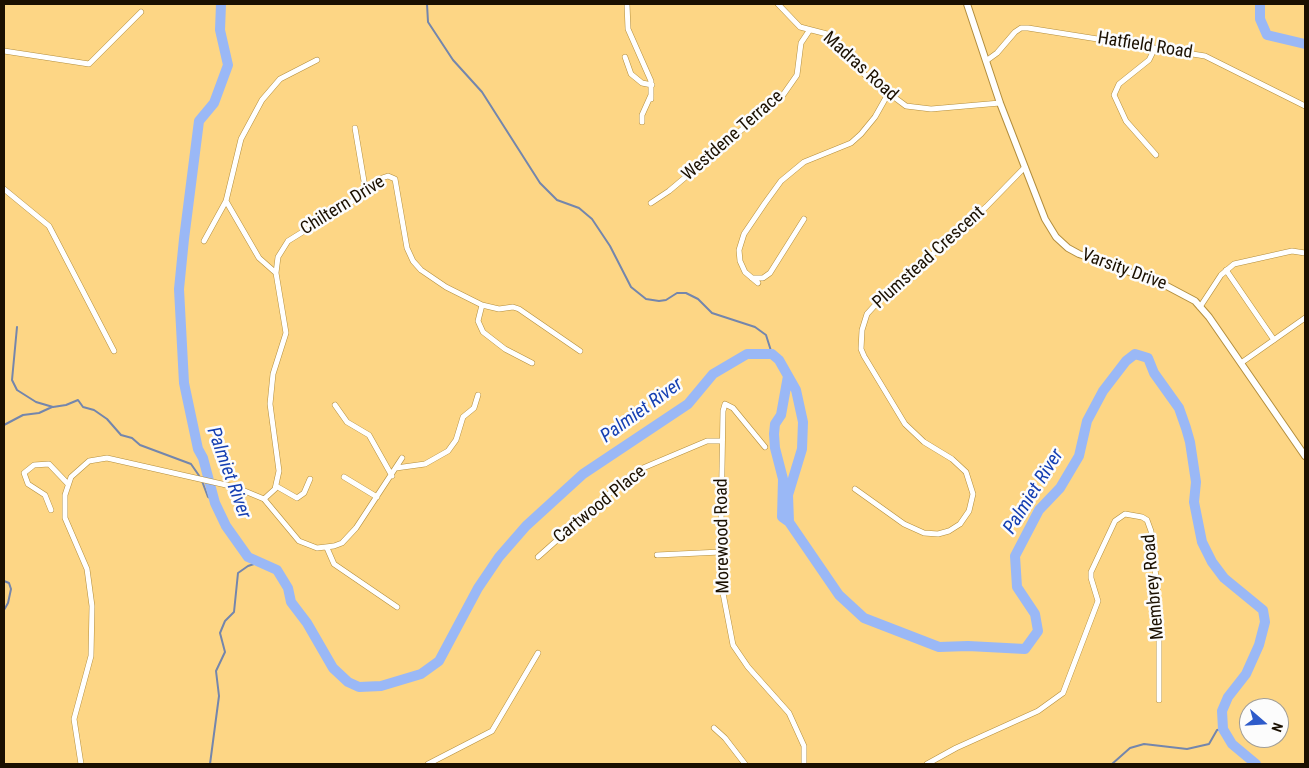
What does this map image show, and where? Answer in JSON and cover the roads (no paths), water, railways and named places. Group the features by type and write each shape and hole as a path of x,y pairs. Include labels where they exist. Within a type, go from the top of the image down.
{"street":[{"path":"627,4 630,35 652,85 651,97 642,115 642,122"},
{"name":"Madras Road","path":"778,4 800,27 810,31 818,30 827,34 853,64 900,103 915,108 1000,103"},
{"name":"Varsity Drive","path":"967,4 1000,103 1045,219 1064,246 1085,257 1180,291 1200,307 1305,456"},
{"path":"4,51 89,64 140,12"},
{"name":"Hatfield Road","path":"986,61 1015,32 1024,28 1212,58 1305,106"},
{"name":"Westdene Terrace","path":"651,203 668,192 783,95 795,79 801,43 810,31"},
{"path":"1155,48 1149,60 1118,84 1114,95 1126,120 1156,155"},
{"path":"625,56 631,74 642,83 652,85"},
{"path":"204,241 226,200 241,139 262,100 280,79 316,60"},
{"path":"758,283 745,272 740,261 740,244 744,234 770,195 785,177 804,162 851,143 875,117 888,94"},
{"path":"355,128 366,192"},
{"name":"Plumstead Crescent","path":"855,489 904,524 924,533 938,534 949,531 960,524 969,512 973,494 966,472 952,459 924,442 905,424 864,356 861,349 862,330 868,314 877,303 986,207 1025,167"},
{"name":"Chiltern Drive","path":"276,486 279,471 271,414 270,390 286,333 276,273 278,256 288,242 366,192 382,178 393,177 398,191 405,241 414,262 421,270 446,287 482,305 500,309 519,309 580,351"},
{"path":"4,189 49,226 114,351"},
{"path":"226,200 259,258 276,273"},
{"path":"752,278 763,278 770,273 804,219"},
{"path":"1200,307 1226,270 1238,263 1292,251 1305,254"},
{"path":"1226,270 1274,340"},
{"path":"482,305 478,321 483,332 505,350 532,363"},
{"path":"1241,363 1305,318"},
{"path":"396,468 425,464 448,451 456,440 464,418 474,408 478,395"},
{"name":"Morewood Road","path":"765,447 728,404 723,411 722,441 722,588 733,645 748,667 789,713 804,746 804,764"},
{"path":"335,406 347,422 369,435 392,476"},
{"name":"Cartwood Place","path":"538,557 587,512 643,468 707,441 722,441"},
{"path":"81,764 74,719 91,656 91,590 87,569 65,518 65,495 75,471 89,461 107,458 234,487 264,499 299,540 317,548 327,548 342,543 349,536 392,476 402,458"},
{"path":"51,510 45,495 28,484 24,473 34,465 49,464 68,484"},
{"path":"344,477 377,496"},
{"path":"264,499 276,486 298,498 304,493 310,479"},
{"name":"Membrey Road","path":"927,764 956,748 1038,711 1063,693 1098,601 1091,578 1092,572 1115,521 1125,514 1142,517 1147,520 1151,531 1159,606 1159,700"},
{"path":"327,548 334,564 398,607"},
{"path":"656,555 721,552"},
{"path":"428,764 492,731 538,653"},
{"path":"714,728 726,738 745,764"}],"waterway":[{"name":"Palmiet River","path":"221,4 220,30 228,65 214,103 199,121 179,289 184,383 198,449 203,458 215,503 226,526 248,557 277,570 288,588 291,602 307,623 333,668 348,682 359,687 381,686 421,674 439,661 478,588 499,557 526,526 583,474 688,404 713,374 747,354 772,354 779,360 796,390 803,422 802,449 788,495 789,522 839,595 864,618 939,647 968,646 1025,649 1038,631 1035,614 1017,587 1015,556 1039,510 1060,488 1079,456 1087,421 1103,391 1126,361 1135,354 1148,358 1154,373 1179,408 1190,442 1196,482 1194,502 1202,542 1212,562 1224,578 1263,610 1265,622 1259,645 1246,674 1228,697 1222,711 1223,729 1232,744 1256,764"},
{"path":"427,4 428,22 453,60 482,92 540,183 557,200 579,208 592,219 610,246 631,287 646,299 659,301 666,300 677,293 686,293 698,299 712,313 755,327 766,335 772,354"},
{"path":"1260,4 1260,19 1267,35 1305,44"},
{"path":"17,327 12,380 17,390 36,402 53,407 66,405 78,400 83,407 94,410 107,419 121,435 132,438 140,445 191,464 200,477"},
{"path":"788,376 781,415 775,424 774,434 775,448 783,479 782,517 789,522"},
{"path":"4,425 23,415 39,413 52,407"},
{"path":"202,481 208,497 215,501"},
{"path":"210,764 219,696 216,671 225,652 220,633 225,621 234,612 238,573 248,566 260,562"},
{"path":"4,581 9,583 11,589 8,603 4,610"},
{"path":"1112,764 1130,748 1144,744 1187,749 1209,744 1217,730 1223,729"}]}
